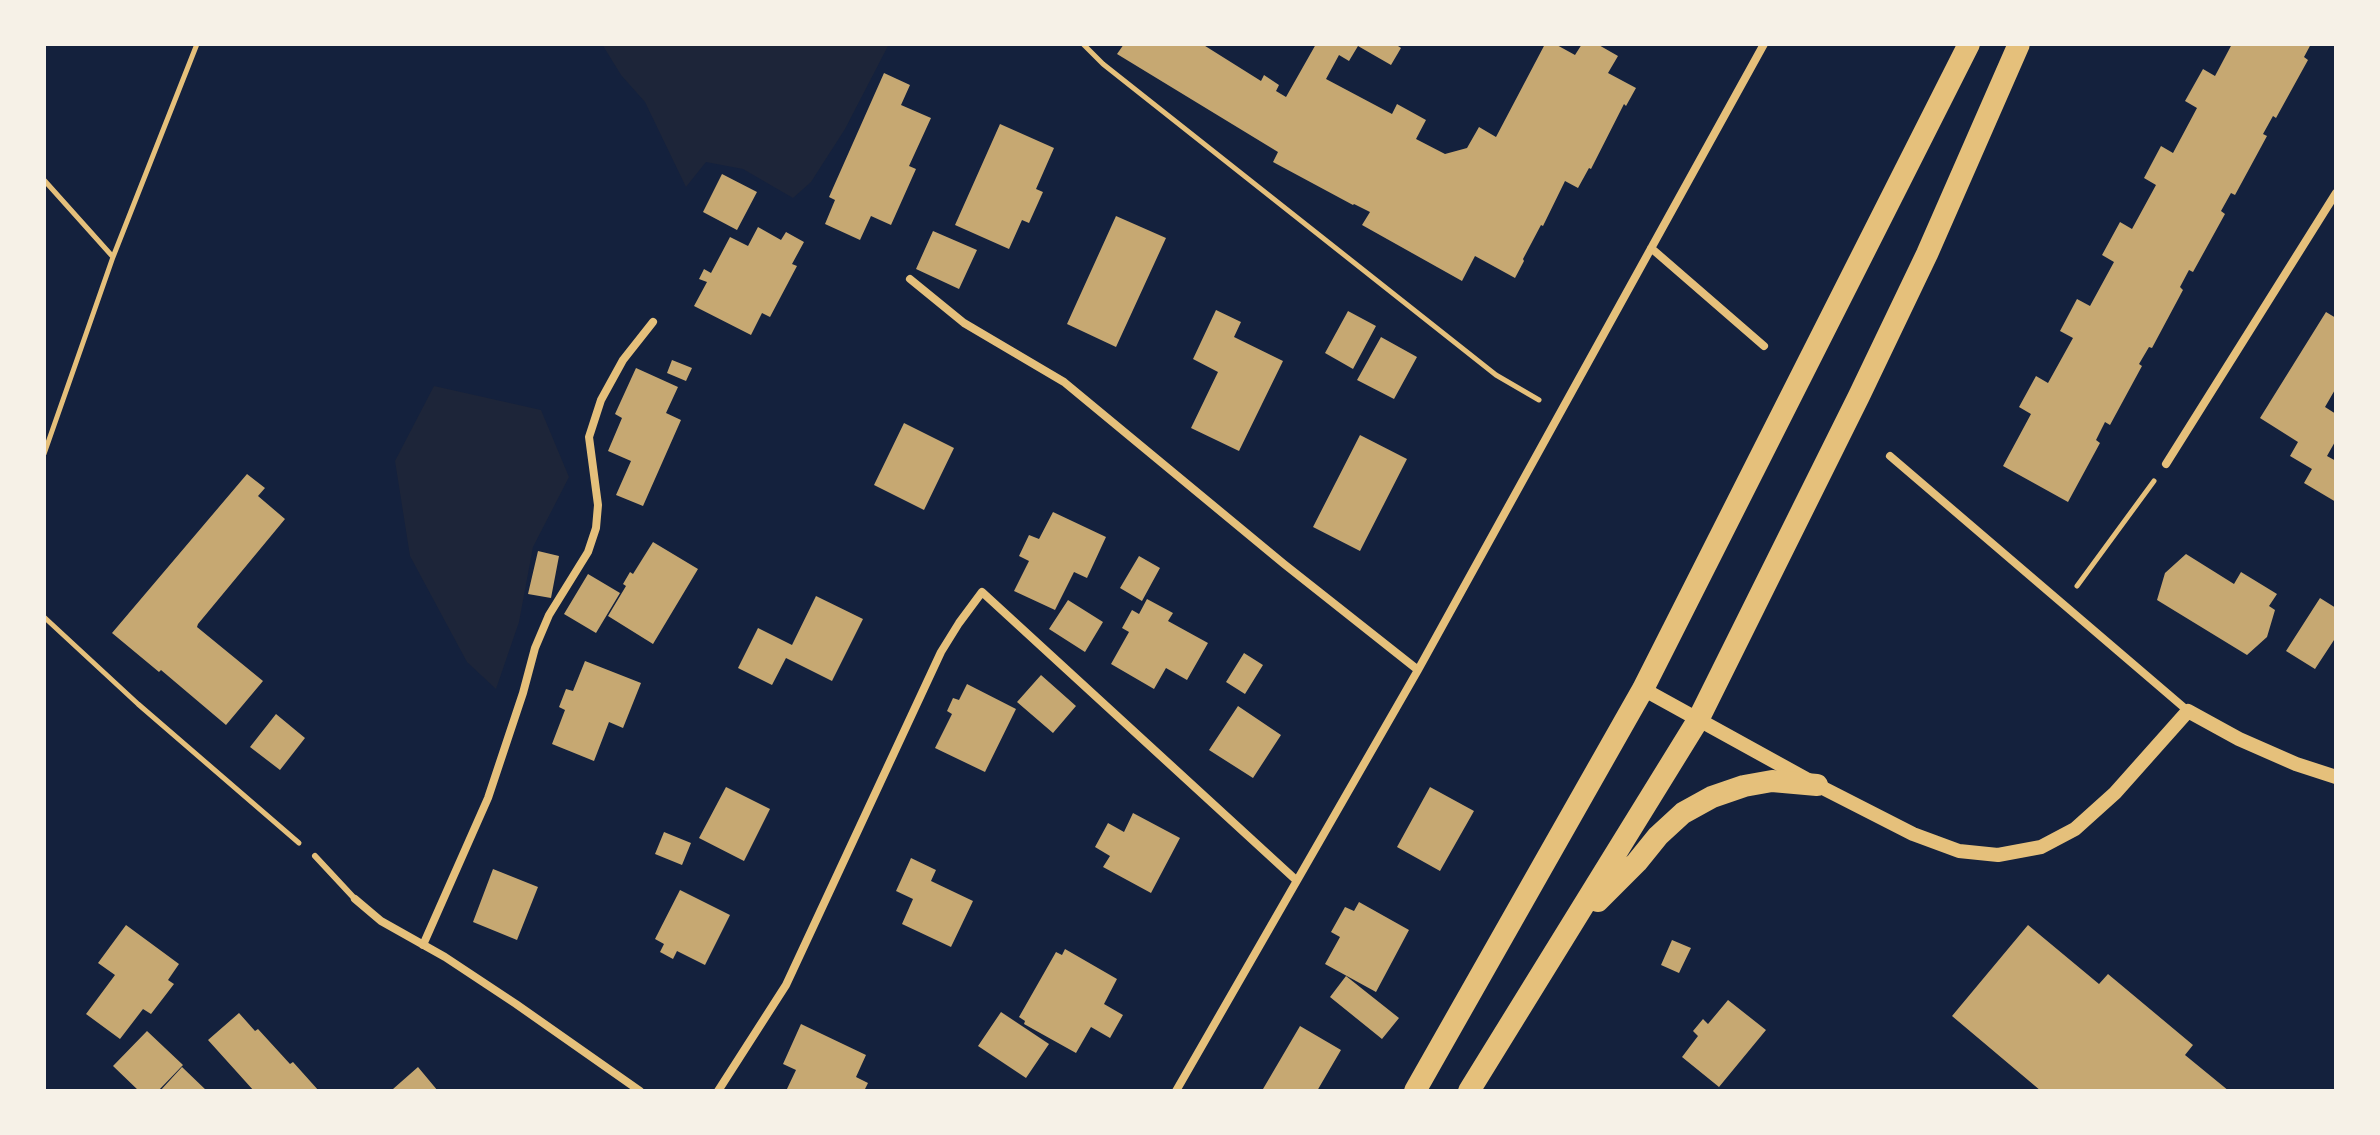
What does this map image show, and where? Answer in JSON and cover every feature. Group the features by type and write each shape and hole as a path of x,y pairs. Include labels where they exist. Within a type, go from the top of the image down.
{"highway":[{"path":"1415,1091 1643,689 1969,44"},
{"path":"1469,1091 1698,720 1907,296 2019,44"},
{"path":"1571,927 1683,813 1712,797 1744,786 1772,781 1817,785"}],"street":[{"path":"1176,1091 1418,670 1764,44"},
{"path":"2166,464 2336,193"},
{"path":"1651,248 1764,346"},
{"path":"910,279 964,323 1064,382 1418,670"},
{"path":"423,945 488,798 535,648 549,615 588,552 596,528 598,505 589,437 601,400 623,360 653,322"},
{"path":"1890,456 2188,711 2239,739 2296,764 2336,777"},
{"path":"718,1091 786,985 941,652 982,592 1296,880"},
{"path":"1643,689 1913,834 1959,851 1998,855 2041,847 2075,829 2115,793 2188,711"},
{"path":"355,899 381,921 516,1004 640,1091"}],"lane":[{"path":"315,856 355,899"}],"path":[{"path":"44,454 113,257 197,44"},
{"path":"1083,44 1103,64 1496,375 1560,413"},
{"path":"44,180 113,257"},
{"path":"2061,603 2085,577 2166,464"},
{"path":"44,617 138,704 315,856"}],"shaded area":[{"path":"602,44 889,44 845,129 811,182 793,198 743,169 706,162 686,187 645,102 621,75"},
{"path":"434,386 541,410 569,477 533,547 519,622 496,689 467,662 410,556 395,461"}],"building":[{"path":"1124,44 1202,44 1261,81 1264,75 1279,85 1276,91 1286,97 1316,44 1399,44 1401,48 1391,65 1358,46 1349,61 1339,55 1326,79 1392,114 1397,104 1426,120 1416,139 1445,154 1467,148 1479,127 1496,137 1545,44 1555,44 1575,55 1582,44 1597,44 1618,56 1608,73 1636,88 1578,188 1565,181 1515,278 1475,256 1462,281 1362,225 1370,212 1273,162 1278,152 1117,54"},
{"path":"2232,44 2311,44 2304,57 2308,60 2276,118 2273,116 2263,134 2267,136 2235,195 2231,193 2221,211 2225,214 2193,272 2189,270 2180,287 2183,290 2152,348 2149,347 2139,364 2142,366 2110,425 2105,422 2096,440 2100,443 2068,502 2003,466 2031,414 2019,407 2036,376 2048,383 2073,338 2060,331 2077,299 2090,306 2114,262 2102,255 2120,222 2132,229 2156,185 2144,178 2161,146 2173,153 2197,108 2185,101 2203,69 2215,76"},
{"path":"884,73 910,85 901,105 931,118 909,166 916,169 891,225 871,216 860,240 825,224 835,200 829,197"},
{"path":"1000,124 1054,148 1036,189 1043,192 1029,223 1022,220 1009,249 955,225"},
{"path":"722,174 757,192 737,230 703,212"},
{"path":"1116,216 1166,238 1116,347 1067,324"},
{"path":"758,227 781,240 786,232 804,242 792,264 797,266 770,317 762,313 751,335 694,306 707,282 699,279 704,269 711,273 730,237 748,246"},
{"path":"933,231 977,250 959,289 916,269"},
{"path":"1216,310 1241,322 1234,337 1283,361 1239,451 1191,428 1218,372 1193,359"},
{"path":"1348,311 1376,326 1353,369 1325,353"},
{"path":"2326,312 2336,318 2336,388 2325,407 2336,414 2336,440 2327,456 2336,461 2336,502 2304,483 2312,469 2290,456 2298,442 2260,418"},
{"path":"1381,337 1417,357 1394,399 1357,380"},
{"path":"672,360 692,368 686,381 667,373"},
{"path":"636,368 678,387 666,413 681,420 643,506 616,495 631,461 608,451 622,418 615,414"},
{"path":"904,423 954,448 924,510 874,485"},
{"path":"1360,435 1407,459 1360,551 1313,527"},
{"path":"247,474 265,488 258,496 285,519 197,627 263,681 226,725 112,633"},
{"path":"1053,512 1106,537 1087,578 1074,572 1055,610 1014,591 1029,561 1019,556 1029,535 1039,539"},
{"path":"653,542 698,569 653,644 608,616 626,586 623,584 630,572 633,574"},
{"path":"538,551 559,556 551,598 528,594"},
{"path":"2186,554 2234,584 2241,572 2277,594 2269,606 2275,610 2267,637 2247,655 2157,600 2165,573"},
{"path":"1139,556 1160,568 1142,601 1120,588"},
{"path":"588,574 620,593 596,633 564,614"},
{"path":"816,596 863,619 832,681 786,658 772,685 738,668 758,628 792,645"},
{"path":"2320,598 2336,608 2336,641 2315,669 2286,651"},
{"path":"1147,599 1173,613 1168,621 1208,643 1187,680 1166,668 1154,689 1111,664 1129,632 1122,628 1132,610 1139,614"},
{"path":"1068,600 1103,622 1085,652 1049,629"},
{"path":"1244,653 1263,665 1245,694 1226,682"},
{"path":"585,661 641,683 623,728 609,722 594,761 552,744 565,710 559,707 566,689 573,691"},
{"path":"1041,675 1076,706 1053,733 1017,702"},
{"path":"967,684 1016,709 985,772 935,748 952,714 947,711 953,698 959,700"},
{"path":"1238,706 1281,735 1253,778 1209,750"},
{"path":"276,714 305,738 280,770 250,747"},
{"path":"726,787 770,809 744,861 699,838"},
{"path":"1430,787 1474,811 1440,871 1397,847"},
{"path":"1133,813 1180,838 1151,893 1103,867 1110,856 1095,847 1108,823 1124,832"},
{"path":"664,832 691,843 682,865 655,854"},
{"path":"911,858 936,870 931,881 973,901 951,947 902,924 913,899 896,891"},
{"path":"493,869 538,887 517,940 473,922"},
{"path":"680,890 730,915 705,965 677,951 673,959 660,952 664,944 655,939"},
{"path":"1359,902 1409,930 1376,992 1325,964 1340,937 1331,932 1345,907 1354,911"},
{"path":"126,925 179,964 168,980 174,984 151,1014 143,1009 120,1039 86,1014 115,975 98,963"},
{"path":"2028,925 2099,984 2108,974 2193,1045 2185,1055 2229,1091 2041,1091 1952,1016"},
{"path":"1672,940 1691,948 1679,973 1661,965"},
{"path":"1065,949 1117,979 1104,1004 1123,1015 1110,1038 1091,1027 1076,1053 1024,1024 1025,1021 1019,1017 1056,952 1062,955"},
{"path":"1346,976 1399,1018 1382,1039 1330,997"},
{"path":"1728,1000 1766,1030 1719,1087 1682,1057 1698,1036 1693,1031 1703,1019 1708,1024"},
{"path":"1001,1012 1049,1044 1026,1078 978,1046"},
{"path":"239,1013 290,1064 293,1062 319,1091 254,1091 208,1040"},
{"path":"801,1024 866,1055 856,1077 868,1083 864,1091 786,1091 796,1070 783,1064"},
{"path":"1300,1026 1341,1050 1317,1091 1266,1091 1263,1089"},
{"path":"147,1031 183,1065 158,1091 139,1091 113,1066"},
{"path":"182,1067 207,1091 160,1091"},
{"path":"418,1067 438,1091 393,1089"}]}
